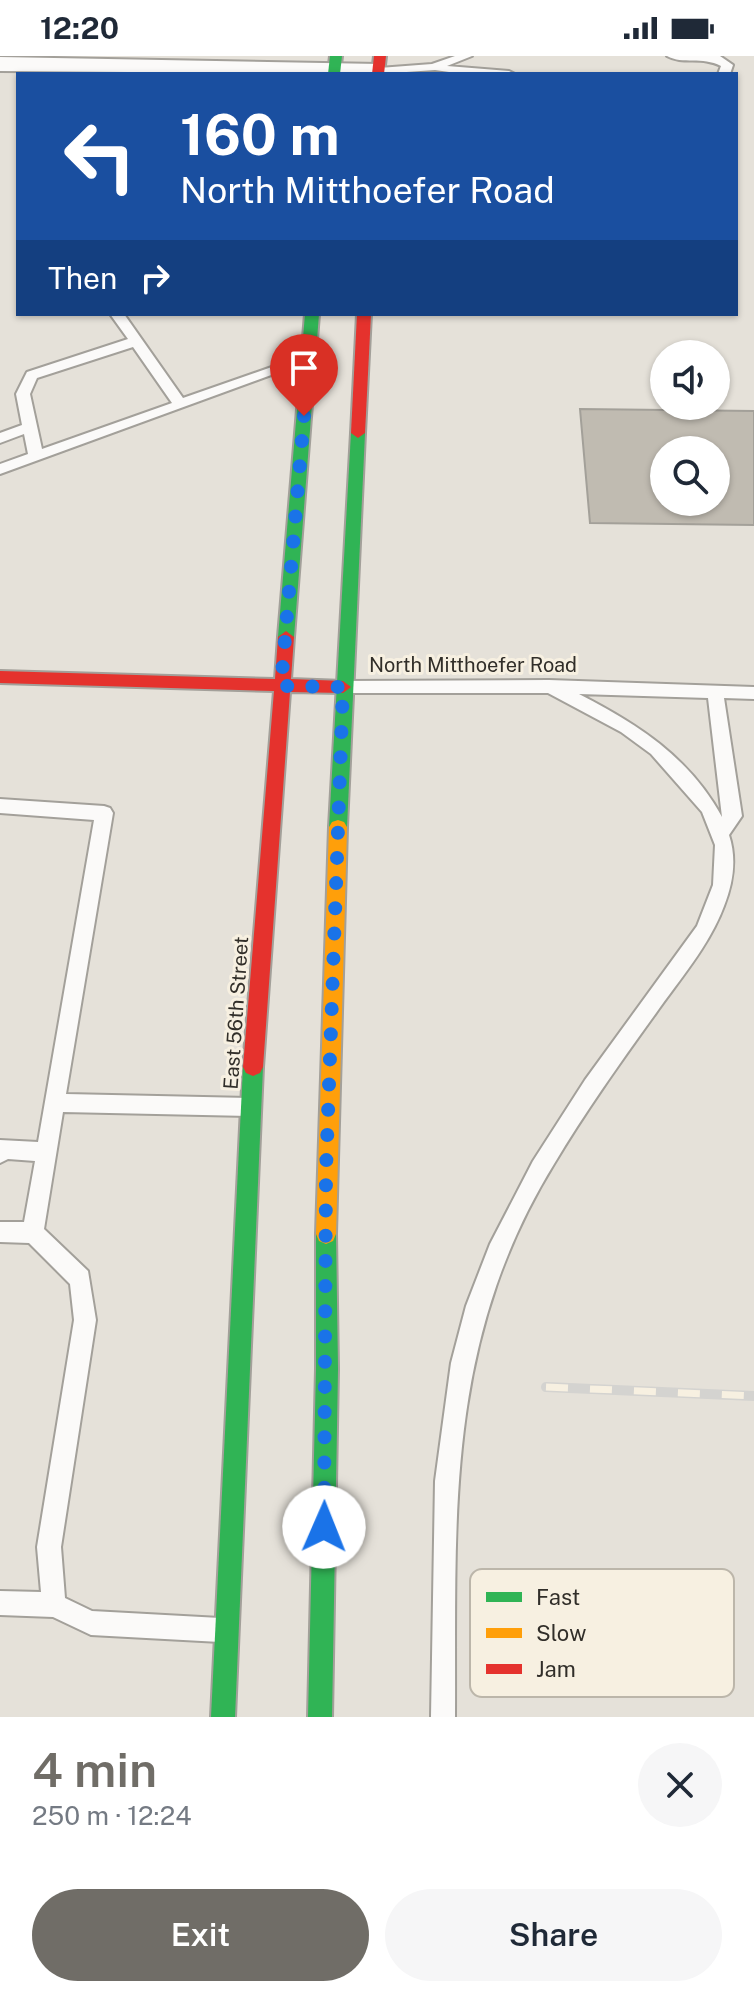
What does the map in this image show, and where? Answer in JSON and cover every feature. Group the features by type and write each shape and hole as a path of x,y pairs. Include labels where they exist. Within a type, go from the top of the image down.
{"main road":[{"name":"East 56th Street","path":"223,1717 251,1107 312,316"},
{"path":"320,1717 327,1369 326,1171 343,687 364,316"},
{"name":"North Mitthoefer Road","path":"0,677 343,687"}],"street":[{"path":"0,64 263,63 379,67"}],"lane":[{"path":"433,67 466,56"},
{"path":"673,56 712,56 727,65 725,72"},
{"path":"379,67 433,67 452,72"},
{"path":"118,316 180,404"},
{"path":"36,456 23,394 32,375 136,341"},
{"path":"0,469 308,359"},
{"path":"0,438 30,427"},
{"path":"443,1717 446,1498 462,1371 477,1308 495,1255 537,1170 715,910 723,891 725,867 722,832 694,788 650,742 549,686"},
{"name":"North Mitthoefer Road","path":"343,687 549,686 754,693"},
{"path":"715,691 733,816 722,832"},
{"path":"0,806 104,813 33,1233"},
{"path":"57,1103 251,1107"},
{"path":"1,1145 48,1152"},
{"path":"0,1232 33,1233 80,1279 85,1320 49,1547 54,1605"},
{"path":"0,1603 54,1605 91,1623 227,1630"}],"building":[{"path":"580,409 650,410 650,420 730,420 730,411 754,411 754,525 590,523"}],"railway":[{"path":"546,1387 754,1396"}],"traffic: fast":[{"path":"334,72 336,56"},
{"path":"286,637 312,316"},
{"path":"338,827 358,433"},
{"path":"223,1717 253,1067"},
{"path":"320,1717 327,1369 326,1234"}],"traffic: slow":[{"path":"326,1234 338,827"}],"traffic: jam":[{"path":"378,72 380,56"},
{"path":"358,433 364,316"},
{"path":"253,1067 286,637"},
{"path":"0,677 343,687"}],"route":[{"path":"304,416 281,686 343,687 326,1171 324,1527"}]}
